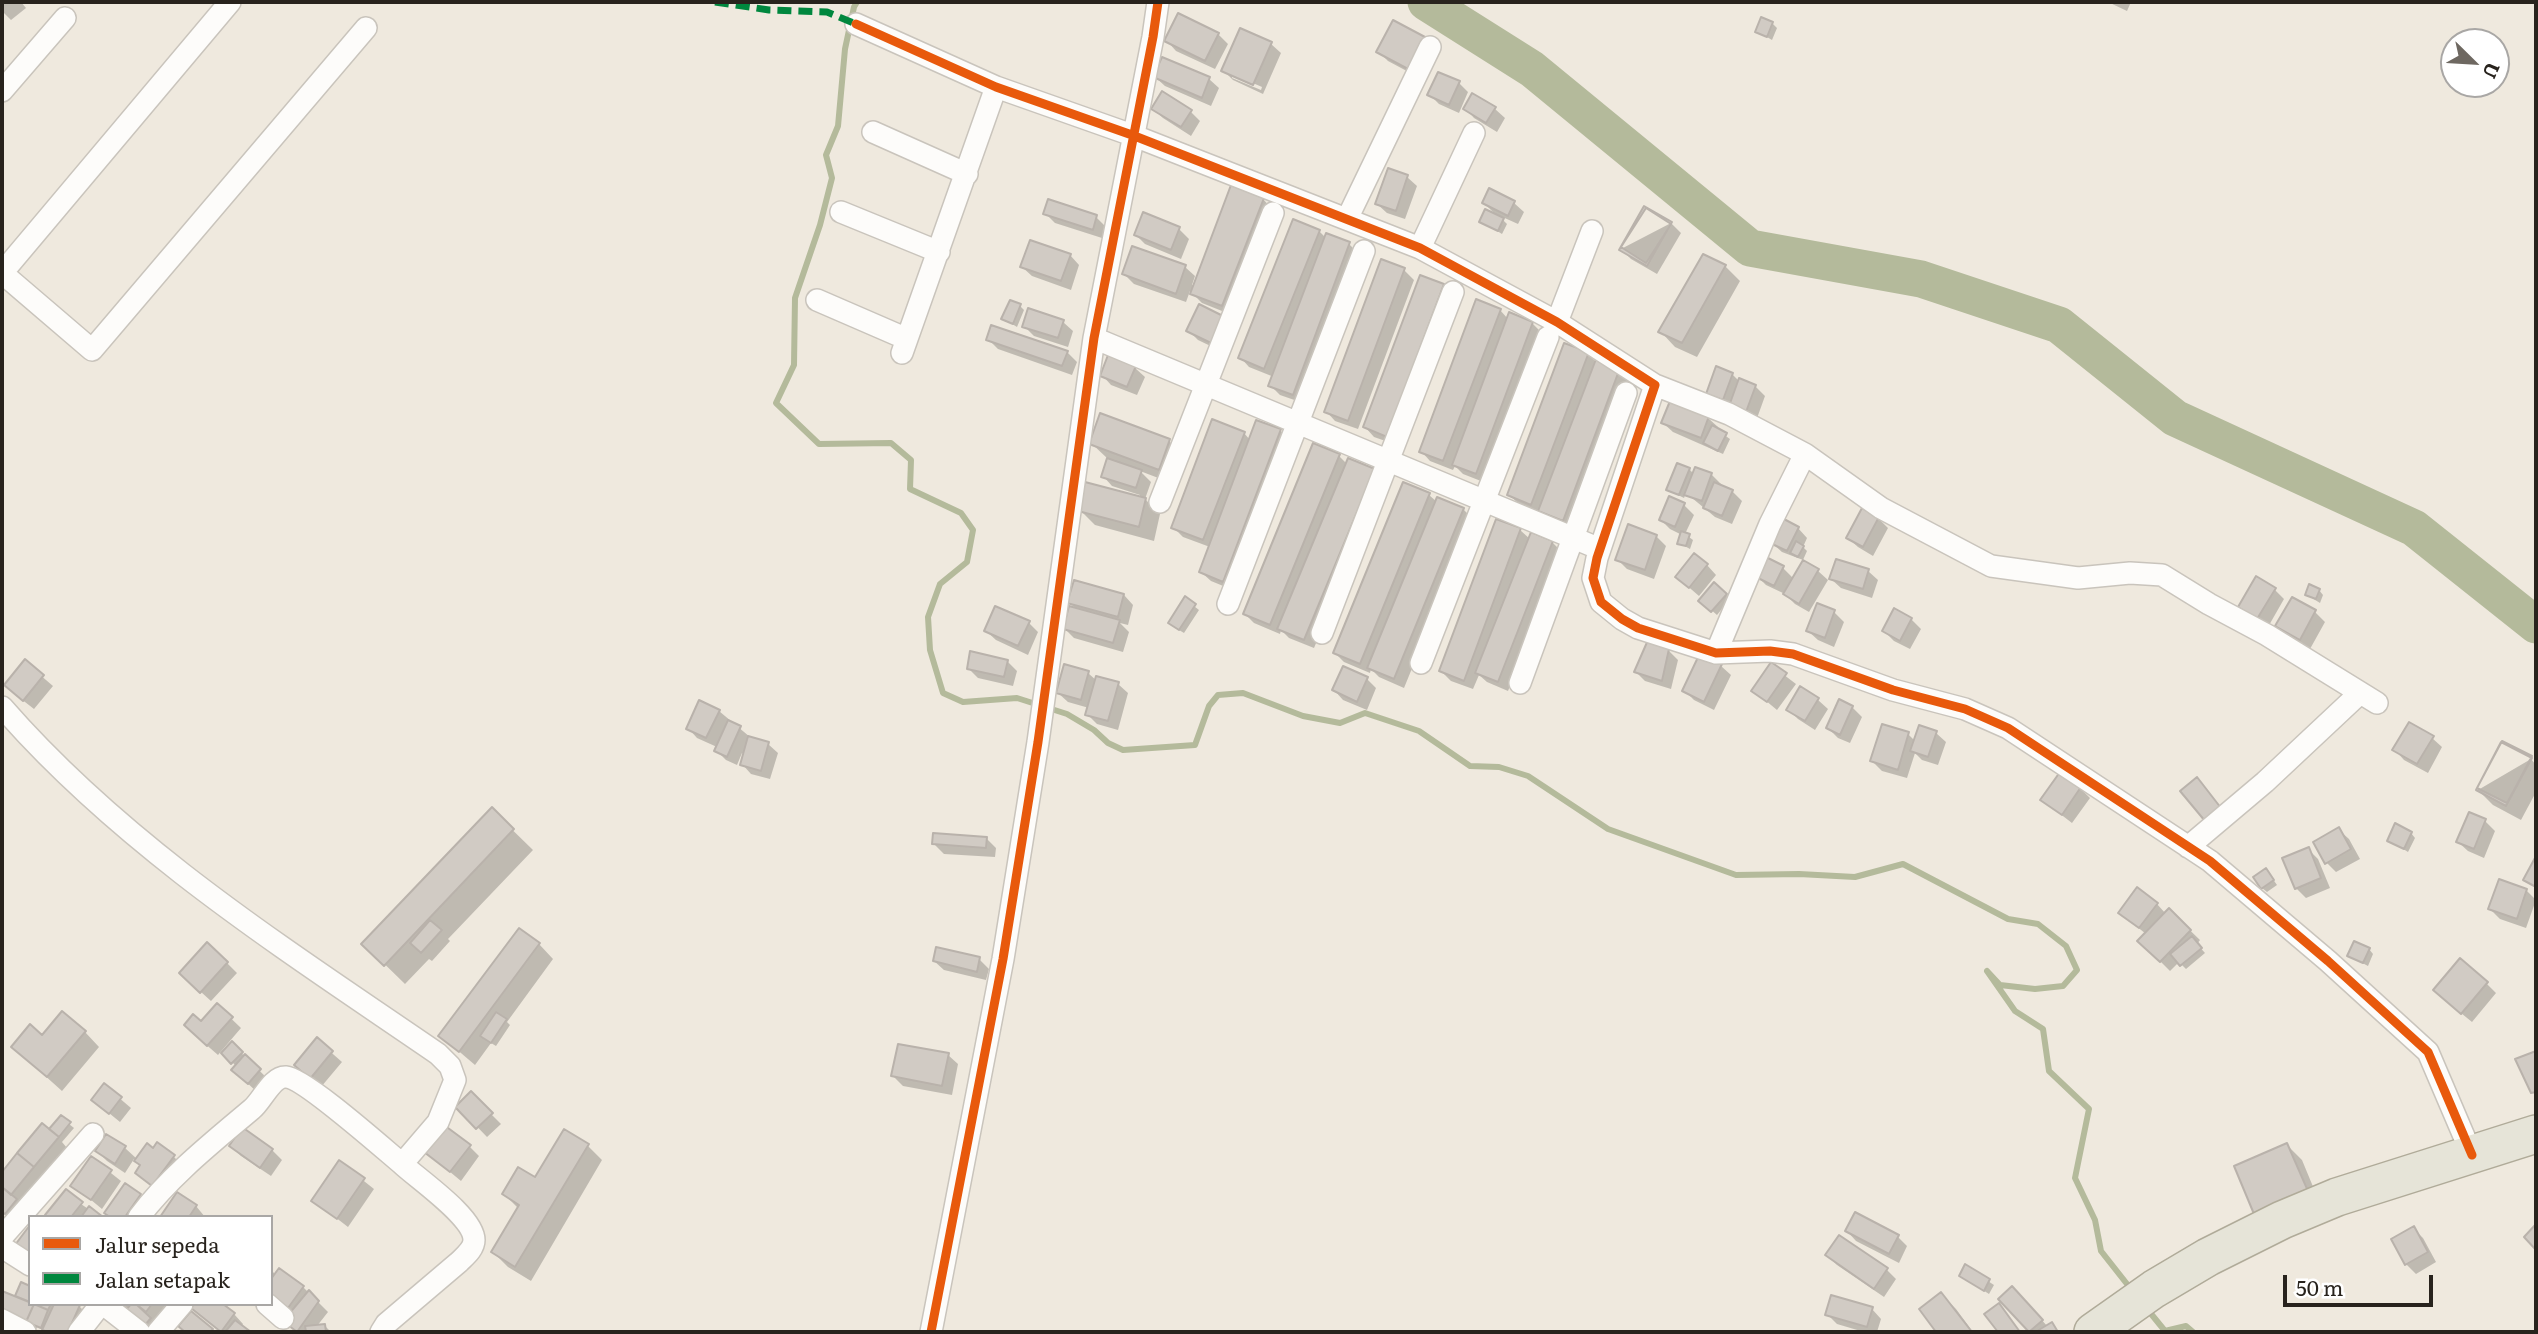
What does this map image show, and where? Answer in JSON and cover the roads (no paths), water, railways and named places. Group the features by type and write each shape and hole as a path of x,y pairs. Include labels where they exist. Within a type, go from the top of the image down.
{"highway":[{"path":"2093,1332 2154,1289 2208,1257 2282,1220 2337,1197 2472,1155 2532,1140"}],"street":[{"path":"230,2 2,273 92,350 366,28"},
{"path":"931,1332 1003,959 1038,742 1094,338 1158,2"},
{"path":"2,91 65,18"},
{"path":"856,24 996,87 1132,135 1420,248 1552,330 1655,386 1729,414 1805,454 1881,508 1991,566 2078,578 2130,573 2162,575 2369,698 2188,847"},
{"path":"1347,219 1430,47"},
{"path":"817,300 904,346 996,87"},
{"path":"873,132 967,174"},
{"path":"1420,248 1474,133"},
{"path":"841,212 939,252"},
{"path":"1160,502 1273,213"},
{"path":"1421,663 1592,231"},
{"path":"1228,604 1363,251"},
{"path":"1322,633 1453,292"},
{"path":"1094,338 1600,549"},
{"path":"1655,386 1600,549 1593,578 1601,602 1638,628 1716,653 1770,650 1793,654 1894,690 1965,709 2008,728 2210,861 2428,1052 2472,1155"},
{"path":"1520,683 1626,393"},
{"path":"1716,653 1770,524 1805,454"},
{"path":"2,707 78,784 149,849 207,895 438,1054 450,1066 455,1080 438,1122 401,1164"},
{"path":"140,1215 184,1170 254,1107 277,1079 283,1076 290,1078 326,1101 463,1217 474,1240 470,1252 386,1324 381,1332"},
{"path":"2,1237 93,1134"},
{"path":"2,1247 28,1264"},
{"path":"79,1332 100,1306"},
{"path":"105,1306 139,1332"},
{"path":"158,1332 180,1306"},
{"path":"2,1320 25,1332"}],"waterway":[{"path":"857,2 845,49 838,126 826,155 832,178 820,225 795,298 794,365 776,403 819,444 891,443 911,460 910,489 961,513 973,530 967,562 940,584 928,617 930,650 943,693 963,702 1017,698 1067,714 1094,730 1108,743 1123,750 1195,745 1209,706 1218,695 1243,693 1303,716 1340,723 1365,713 1419,731 1470,766 1499,767 1528,776 1608,829 1736,875 1855,877 1903,864 2008,919 2038,924 2066,946 2077,970 2063,986 2035,989 2000,985 1987,971 2015,1011 2043,1029 2049,1071 2089,1109 2075,1178 2095,1220 2101,1251 2127,1284"},
{"path":"1426,2 1532,69 1750,248 1921,279 2059,325 2175,418 2414,528 2536,625"},
{"path":"2152,1315 2165,1331 2186,1326 2193,1332"}]}
